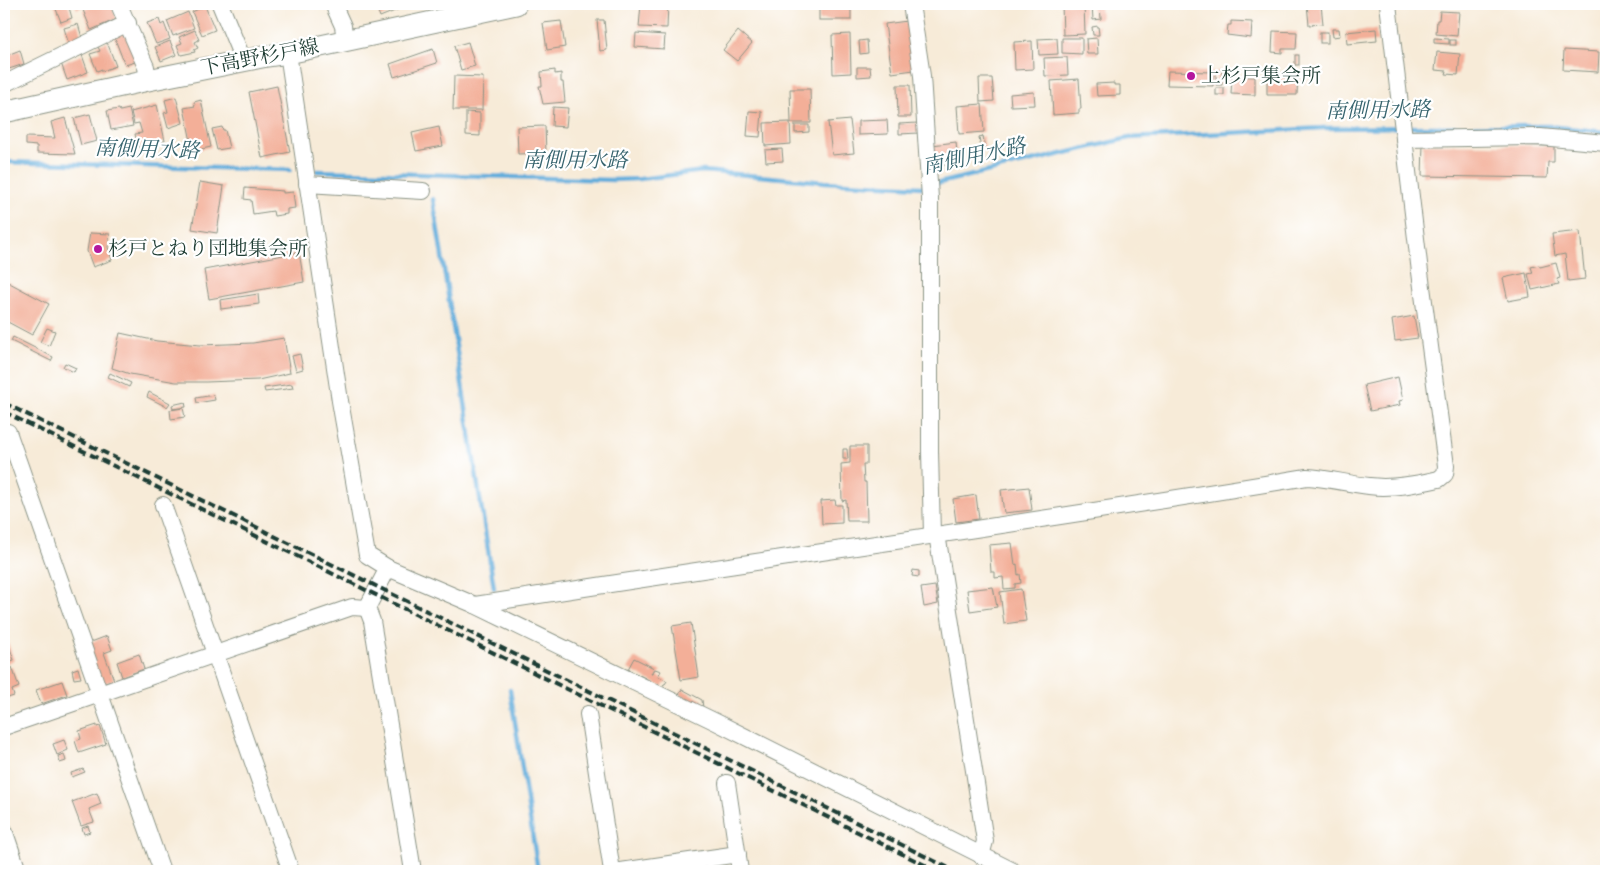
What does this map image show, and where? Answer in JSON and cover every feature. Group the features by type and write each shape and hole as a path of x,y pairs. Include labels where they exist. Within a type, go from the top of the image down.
{"main road":[{"name":"下高野杉戸線","path":"4,112 148,80 288,53 516,4"}],"street":[{"path":"220,4 239,50 241,61"},
{"path":"334,4 343,26 346,40"},
{"path":"911,4 922,76 929,185 935,535 985,841 981,856"},
{"path":"475,605 1175,499 1307,477 1388,487 1439,479 1445,474 1446,466 1388,4"},
{"path":"120,7 146,67 148,80"},
{"path":"4,84 128,23"},
{"path":"288,53 340,401 366,555 388,568 475,605 725,726 1013,871"},
{"path":"1404,139 1540,137 1606,143"},
{"path":"307,184 423,191"},
{"path":"8,432 94,696 162,871"},
{"path":"163,505 291,871"},
{"path":"4,727 215,654 359,608 388,568"},
{"path":"359,608 372,621 413,871"},
{"path":"588,714 612,871"},
{"path":"727,783 740,871"},
{"path":"4,830 18,871"},
{"path":"622,871 738,854"}],"building":[{"path":"54,4 68,4 72,18 61,22"},
{"path":"75,4 90,4 77,9"},
{"path":"98,4 111,4 117,19 91,30 83,10"},
{"path":"168,4 181,4 171,9"},
{"path":"375,4 406,4 407,6 380,17"},
{"path":"641,4 668,4 667,28 639,27"},
{"path":"819,4 851,4 851,20 819,20"},
{"path":"1062,4 1084,4 1085,34 1063,35"},
{"path":"1092,4 1100,4 1101,19 1093,20"},
{"path":"1307,4 1321,4 1323,24 1309,25"},
{"path":"205,6 215,30 202,35 192,12"},
{"path":"1440,11 1459,12 1457,36 1436,34"},
{"path":"188,12 194,28 173,36 167,21"},
{"path":"159,19 161,25 164,23 170,39 156,44 147,23"},
{"path":"597,20 604,20 607,50 600,51"},
{"path":"561,21 565,47 547,50 543,23"},
{"path":"907,21 914,70 892,73 885,24"},
{"path":"1231,21 1252,22 1251,38 1227,35 1228,25 1231,25"},
{"path":"78,24 83,41 69,45 64,28"},
{"path":"1098,26 1099,35 1093,35 1092,27"},
{"path":"127,28 139,61 125,65 113,34"},
{"path":"1332,29 1339,29 1340,36 1333,37"},
{"path":"1376,29 1377,41 1347,44 1346,32"},
{"path":"195,30 199,40 195,42 198,48 194,50 195,52 181,55 177,45 182,43 179,37"},
{"path":"738,31 752,43 737,61 723,50"},
{"path":"1273,31 1297,32 1296,49 1282,49 1282,53 1272,52"},
{"path":"1320,32 1328,32 1328,43 1320,43"},
{"path":"636,33 665,35 664,49 635,47"},
{"path":"850,34 851,73 833,74 832,35"},
{"path":"1057,38 1058,54 1039,55 1038,39"},
{"path":"1062,38 1082,38 1082,54 1062,53"},
{"path":"1097,38 1098,54 1087,54 1086,39"},
{"path":"1434,38 1449,39 1449,44 1434,43"},
{"path":"867,40 868,53 860,54 859,41"},
{"path":"1450,40 1456,40 1456,45 1450,45"},
{"path":"170,41 176,55 161,61 155,47"},
{"path":"1032,41 1033,69 1015,70 1014,42"},
{"path":"107,42 116,66 97,71 90,54 100,51 97,45"},
{"path":"468,42 475,66 461,70 454,46"},
{"path":"433,49 437,63 394,77 390,64"},
{"path":"20,50 24,64 9,69 5,56"},
{"path":"1564,50 1599,52 1598,72 1563,70"},
{"path":"1437,52 1460,54 1458,75 1446,74 1447,71 1435,70"},
{"path":"82,55 88,72 67,80 61,63"},
{"path":"1295,55 1299,55 1299,65 1295,65"},
{"path":"1067,57 1068,75 1045,76 1044,58"},
{"path":"4,61 8,73 4,75"},
{"path":"857,67 870,67 871,76 857,77"},
{"path":"555,70 555,74 561,73 565,102 543,104 539,86 542,86 541,72"},
{"path":"1222,70 1222,85 1216,85 1216,71"},
{"path":"1168,71 1213,72 1213,86 1167,85"},
{"path":"1281,73 1298,74 1297,95 1267,95 1267,77 1281,77"},
{"path":"454,76 483,77 482,110 453,110"},
{"path":"1232,76 1255,77 1255,95 1231,94"},
{"path":"979,78 992,78 994,101 980,102"},
{"path":"1079,79 1081,109 1079,109 1079,113 1053,115 1051,81"},
{"path":"1114,83 1114,85 1120,85 1120,95 1097,96 1096,84"},
{"path":"897,85 910,85 911,117 898,117"},
{"path":"277,86 290,152 262,158 249,92"},
{"path":"1216,88 1224,88 1224,95 1216,95"},
{"path":"790,89 810,89 811,123 791,123"},
{"path":"1034,92 1035,105 1011,106 1010,94"},
{"path":"176,97 183,123 168,128 164,113 168,112 165,100"},
{"path":"201,100 211,147 193,151 184,108 195,106 194,102"},
{"path":"982,104 984,132 959,134 957,106"},
{"path":"157,105 165,141 138,147 135,134 142,133 139,123 134,124 131,112"},
{"path":"553,107 568,108 566,127 552,126"},
{"path":"119,109 120,111 129,109 133,126 111,130 107,111"},
{"path":"749,111 762,112 760,137 747,136"},
{"path":"466,112 480,113 480,136 466,135"},
{"path":"90,114 97,141 81,145 74,118"},
{"path":"65,118 75,154 37,153 37,146 26,145 26,137 55,138 51,122"},
{"path":"850,120 854,153 832,155 828,122"},
{"path":"887,120 888,134 858,135 858,121"},
{"path":"790,122 791,144 765,146 764,123"},
{"path":"918,123 919,133 899,134 899,124"},
{"path":"795,125 809,125 809,132 795,133"},
{"path":"545,126 546,153 518,154 517,127"},
{"path":"222,127 225,130 229,148 217,150 212,129"},
{"path":"439,127 443,146 416,151 412,133"},
{"path":"983,136 985,149 981,150 979,137"},
{"path":"956,142 958,164 933,166 932,145"},
{"path":"1423,144 1554,146 1554,162 1548,162 1547,178 1422,176"},
{"path":"782,149 783,161 766,162 765,150"},
{"path":"200,182 224,186 217,233 192,229"},
{"path":"245,188 283,191 283,193 293,192 295,208 287,209 287,214 274,216 273,211 253,214 251,200 244,199"},
{"path":"1580,231 1585,279 1568,281 1565,254 1555,256 1552,234"},
{"name":"杉戸とねり団地集会所","path":"90,233 110,234 108,247 112,260 93,267 87,251"},
{"path":"299,252 304,282 209,299 204,270"},
{"path":"1556,263 1560,278 1557,279 1559,284 1532,290 1528,274 1533,273 1531,267"},
{"path":"1526,273 1530,297 1508,301 1503,278"},
{"path":"4,280 49,304 32,335 4,320"},
{"path":"258,294 259,304 221,309 220,300"},
{"path":"1414,316 1418,338 1395,341 1392,320"},
{"path":"47,328 55,331 49,346 40,342"},
{"path":"120,333 157,341 200,345 253,343 284,338 290,373 258,380 206,382 176,382 130,374 112,368"},
{"path":"13,337 53,357 51,361 11,341"},
{"path":"300,354 303,369 296,371 292,356"},
{"path":"65,363 76,368 74,372 63,367"},
{"path":"110,373 131,383 129,387 108,377"},
{"path":"1398,377 1403,400 1399,401 1400,405 1370,411 1364,385"},
{"path":"292,384 293,388 265,392 264,388"},
{"path":"149,392 170,403 167,407 147,397"},
{"path":"214,395 215,400 197,403 196,398"},
{"path":"185,402 186,407 173,409 172,405"},
{"path":"183,408 185,417 171,419 170,410"},
{"path":"850,446 867,446 867,464 863,464 864,482 866,482 867,521 847,521 846,500 842,501 841,464 850,463"},
{"path":"843,449 847,449 848,459 843,459"},
{"path":"1029,487 1032,510 1004,513 1001,490"},
{"path":"976,495 979,519 956,522 953,499"},
{"path":"835,500 836,505 842,505 842,523 822,524 821,501"},
{"path":"1012,543 1015,565 1017,564 1021,583 1015,584 1015,588 1004,589 1003,577 995,578 995,572 991,572 989,545"},
{"path":"913,570 919,571 919,577 912,576"},
{"path":"935,586 938,604 924,607 921,588"},
{"path":"993,587 997,607 970,611 967,590"},
{"path":"1021,589 1026,621 1004,624 1000,592"},
{"path":"691,623 699,677 681,680 672,626"},
{"path":"107,636 112,650 104,653 114,680 100,685 86,644"},
{"path":"8,643 14,660 4,664 4,645"},
{"path":"139,654 144,669 122,677 117,662"},
{"path":"634,658 654,668 651,674 655,669 661,671 658,676 667,681 665,684 662,687 628,669"},
{"path":"12,667 19,687 12,690 14,696 4,699 4,670"},
{"path":"78,668 81,678 74,679 72,670"},
{"path":"62,681 67,695 41,704 36,690"},
{"path":"682,689 702,700 703,708 679,695"},
{"path":"97,725 97,727 100,726 106,744 79,753 75,741 81,739 79,731"},
{"path":"64,740 68,750 57,755 53,744"},
{"path":"64,754 66,761 60,763 58,756"},
{"path":"83,769 85,772 72,777 71,773"},
{"path":"97,793 101,804 89,809 94,822 81,826 72,802"},
{"path":"88,826 90,832 84,834 82,828"},
{"path":"4,848 12,871 4,871"}],"waterway":[{"name":"南側用水路","path":"317,171 613,180 640,179 703,171 825,182 922,187 1129,138 1324,128 1549,126 1606,132"},
{"name":"南側用水路","path":"4,162 290,170"},
{"path":"433,199 494,588"},
{"path":"510,690 538,871"}],"railway":[{"path":"4,403 955,871"},
{"path":"4,412 937,871"}],"place":[{"name":"上杉戸集会所","path":"1191,76"},
{"name":"杉戸とねり団地集会所","path":"98,249"}]}
